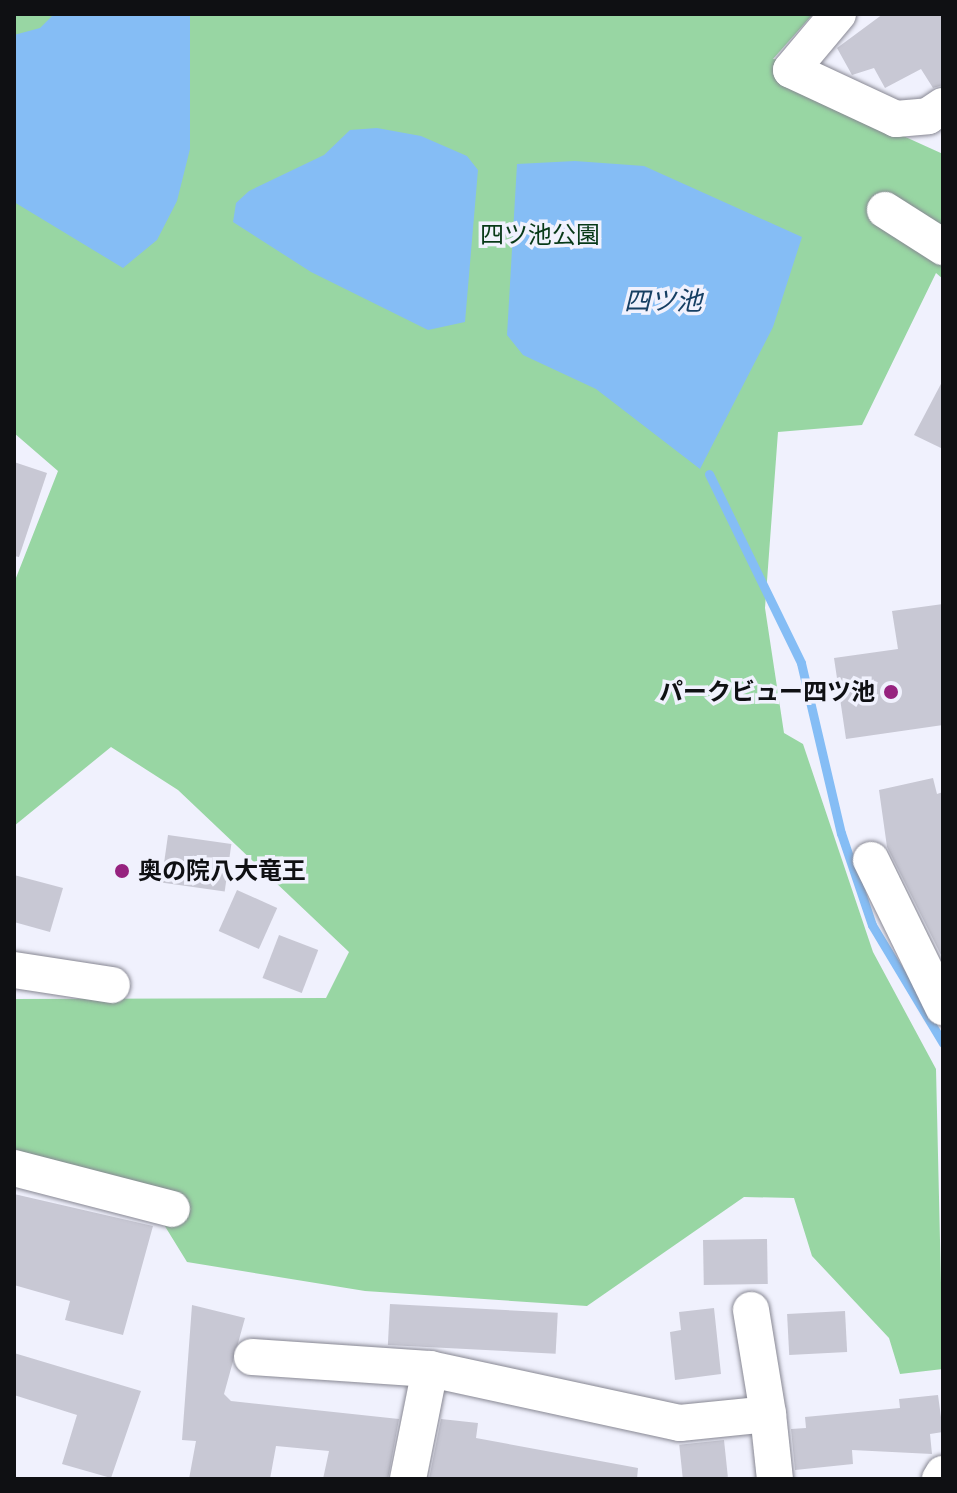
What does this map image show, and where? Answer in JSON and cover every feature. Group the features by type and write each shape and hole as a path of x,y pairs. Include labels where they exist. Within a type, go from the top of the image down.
{"street":[{"path":"838,14 791,70 896,119 928,116 943,106"},
{"path":"885,210 943,247"},
{"path":"871,860 943,1007"},
{"path":"16,974 112,985"},
{"path":"14,1168 172,1209"},
{"path":"751,1310 775,1479"},
{"path":"252,1357 430,1369 680,1423 768,1414"},
{"path":"408,1479 430,1369"},
{"path":"940,1479 943,1474"}],"green space":[{"name":"四ツ池公園","path":"14,14 813,14 773,59 797,61 890,130 943,154 943,279 936,273 862,425 778,432 765,608 784,733 803,744 873,952 936,1069 943,1369 900,1374 889,1338 812,1256 794,1198 744,1197 587,1306 365,1291 187,1262 142,1189 14,1159 14,999 326,998 349,952 178,790 111,747 14,826 14,583 58,471 14,433"}],"water":[{"path":"54,14 190,14 190,149 177,201 157,240 123,268 14,202 14,35 40,28"},
{"path":"377,128 421,136 467,156 478,170 465,322 428,330 311,272 233,222 236,203 249,191 324,155 350,130"},
{"name":"四ツ池","path":"575,161 644,166 802,237 773,327 700,469 596,389 523,355 507,335 517,164"}],"building":[{"path":"883,14 943,14 943,85 933,88 921,69 885,88 874,68 852,75 837,48"},
{"path":"943,380 943,449 914,435"},
{"path":"14,462 47,473 19,557 14,556"},
{"name":"パークビュー四ツ池","path":"943,604 943,725 846,739 834,658 898,649 892,611"},
{"path":"933,778 937,794 943,792 943,959 887,847 879,790"},
{"path":"168,835 231,844 225,891 161,883"},
{"path":"14,875 63,888 50,932 14,922"},
{"path":"237,890 277,908 259,949 219,931"},
{"path":"279,935 318,950 302,993 263,978"},
{"path":"14,1194 153,1226 123,1335 65,1320 70,1301 14,1285"},
{"path":"767,1239 768,1284 704,1285 703,1240"},
{"path":"390,1304 558,1313 556,1354 388,1345"},
{"path":"192,1305 245,1318 224,1394 231,1401 399,1419 388,1479 323,1479 329,1451 276,1446 270,1479 189,1479 196,1441 182,1440"},
{"path":"714,1308 721,1374 675,1380 670,1332 681,1330 679,1312"},
{"path":"845,1311 847,1352 789,1355 787,1314"},
{"path":"14,1353 141,1391 111,1478 62,1464 77,1415 14,1395"},
{"path":"938,1395 943,1432 930,1434 932,1454 852,1450 853,1464 795,1470 791,1429 806,1428 805,1417 900,1408 899,1399"},
{"path":"441,1419 478,1423 476,1438 638,1468 637,1479 429,1479"},
{"path":"724,1440 728,1477 683,1479 679,1445"}],"waterway":[{"path":"709,474 801,663 841,833 872,925 943,1043"}],"place":[{"name":"パークビュー四ツ池","path":"891,692"},
{"name":"奥の院八大竜王","path":"122,871"}]}
